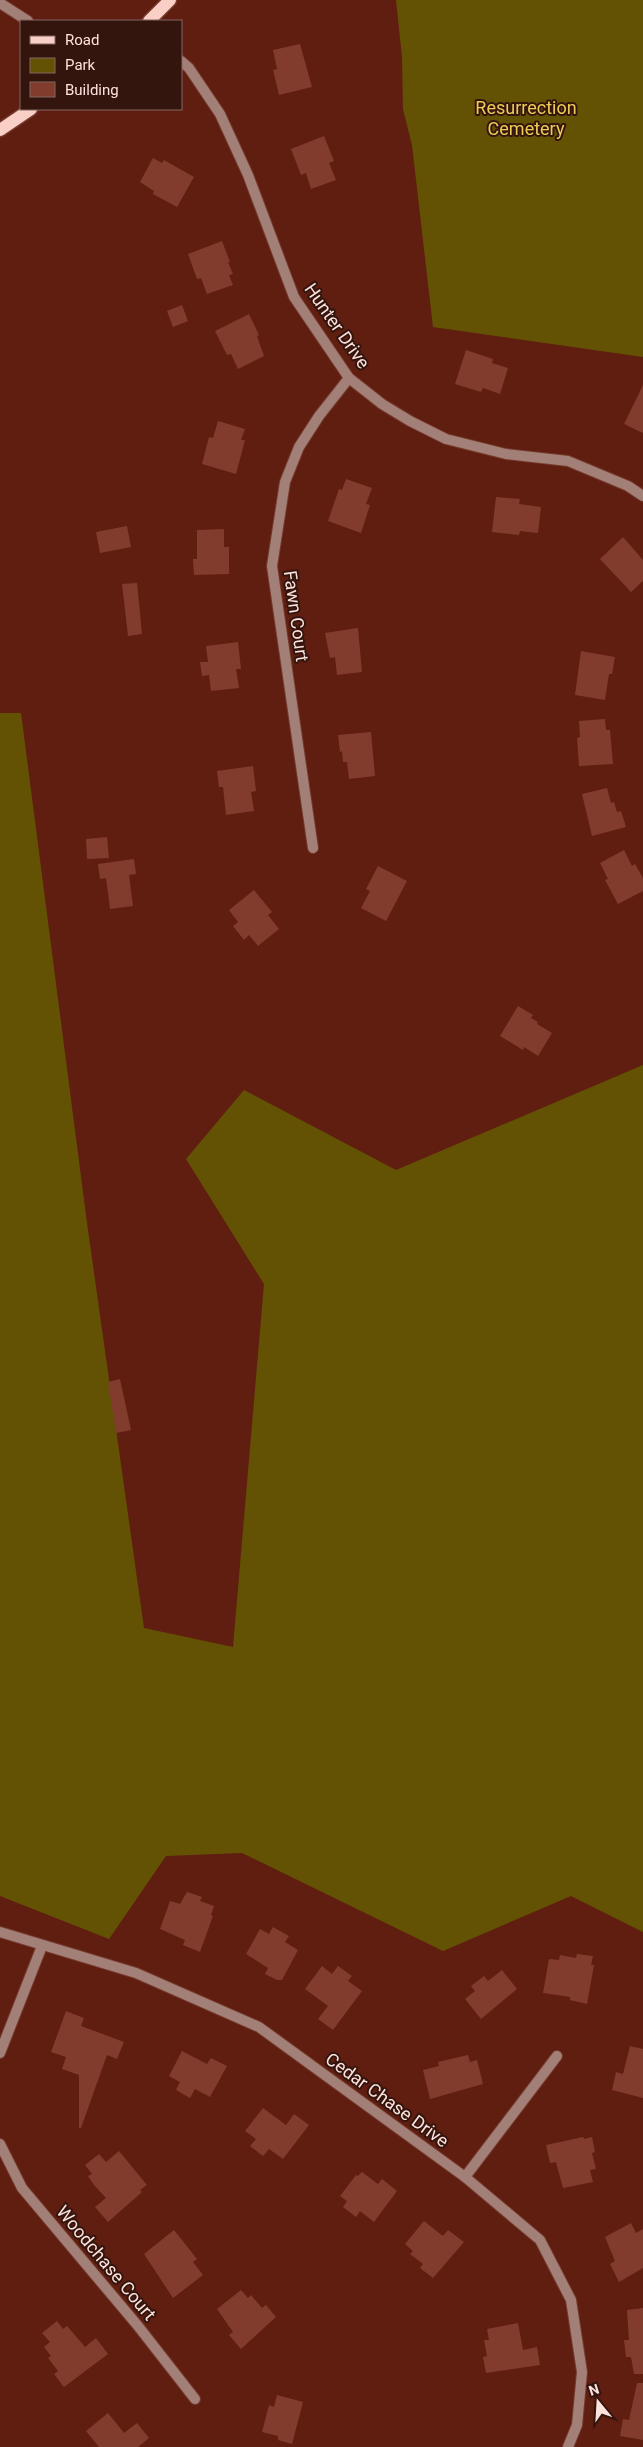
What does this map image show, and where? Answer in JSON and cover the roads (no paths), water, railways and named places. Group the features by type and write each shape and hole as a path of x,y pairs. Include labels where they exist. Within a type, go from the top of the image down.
{"main road":[{"path":"150,20 170,0"},
{"path":"0,130 30,110"}],"street":[{"path":"0,3 26,20"},
{"name":"Hunter Drive","path":"182,62 189,68 220,114 248,175 294,297 349,378 389,408 446,439 506,454 568,461 628,486 643,496"},
{"name":"Fawn Court","path":"313,848 272,566 285,482 304,439 319,416 349,378"},
{"name":"Cedar Chase Drive","path":"0,1932 136,1973 259,2028 466,2177 540,2240 571,2300 582,2372 577,2425 568,2447"},
{"path":"0,2053 42,1946"},
{"path":"466,2177 557,2056"},
{"name":"Woodchase Court","path":"0,2144 22,2188 138,2326 195,2399"}],"park label":[{"name":"Resurrection Cemetery","path":"526,118"}]}
